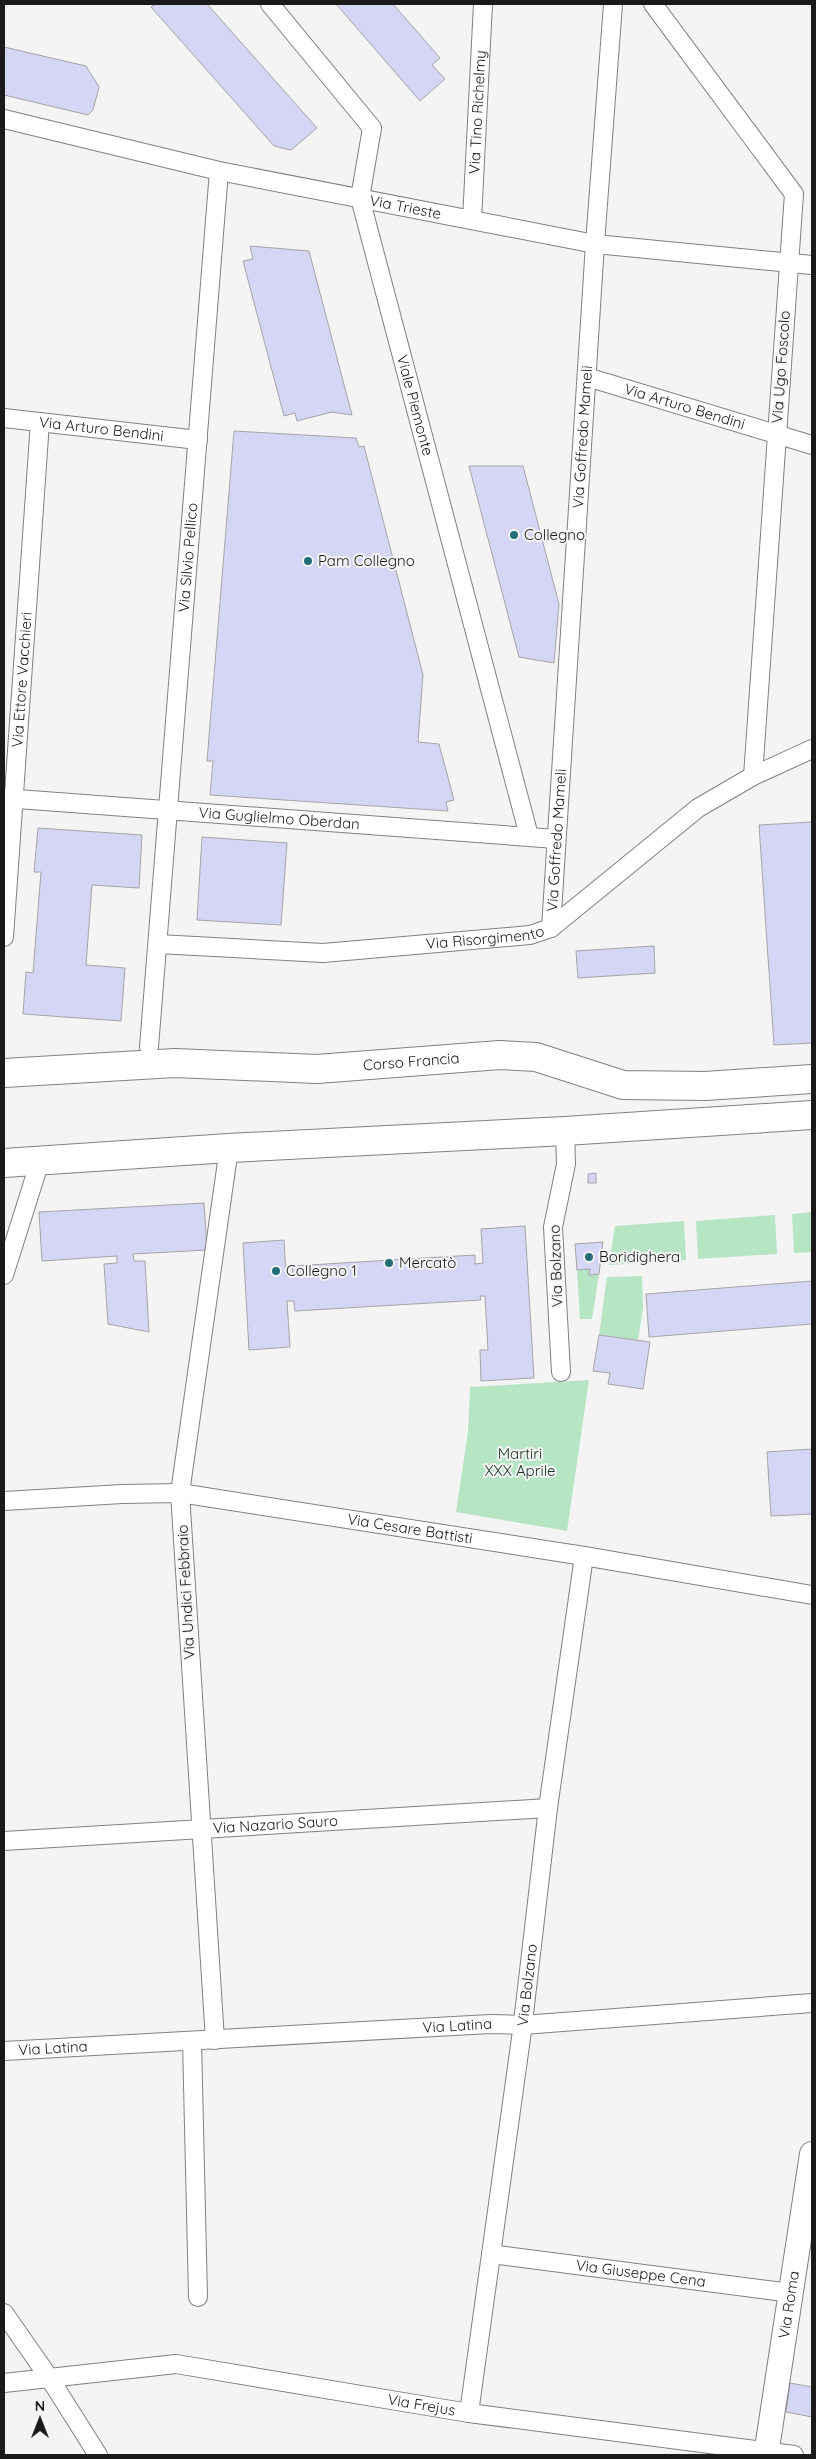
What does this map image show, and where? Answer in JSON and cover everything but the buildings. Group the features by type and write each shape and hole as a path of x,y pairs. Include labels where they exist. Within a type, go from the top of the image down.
{"main road":[{"name":"Corso Francia","path":"4,1073 175,1063 317,1069 500,1055 536,1057 623,1085 705,1086 812,1079"},
{"path":"4,1164 230,1148 812,1116"}],"street":[{"name":"Viale Piemonte","path":"270,4 372,128 360,198 529,836"},
{"name":"Via Tino Richelmy","path":"472,220 483,4"},
{"name":"Via Goffredo Mameli","path":"551,928 595,244 613,4"},
{"name":"Via Ugo Foscolo","path":"652,4 794,194 754,776"},
{"name":"Via Trieste","path":"4,119 219,171 595,244 812,265"},
{"name":"Via Silvio Pellico","path":"158,944 219,171"},
{"name":"Via Arturo Bendini","path":"587,377 812,445"},
{"name":"Via Arturo Bendini","path":"4,418 198,440"},
{"name":"Via Ettore Vacchieri","path":"4,937 9,799 40,422"},
{"name":"Via Risorgimento","path":"158,944 323,953 530,935 551,928 698,808 754,776 812,749"},
{"name":"Via Guglielmo Oberdan","path":"9,799 169,812 556,838"},
{"path":"149,1047 158,944"},
{"name":"Via Bolzano","path":"561,1372 553,1227 566,1164 565,1131"},
{"name":"Via Undici Febbraio","path":"215,2040 180,1493 230,1148"},
{"path":"4,1275 40,1161"},
{"name":"Via Cesare Battisti","path":"4,1501 122,1494 180,1493 584,1556 812,1594"},
{"name":"Via Bolzano","path":"469,2413 523,2025 548,1808 584,1556"},
{"name":"Via Nazario Sauro","path":"4,1841 548,1808"},
{"name":"Via Latina","path":"4,2052 490,2024 523,2025 812,2003"},
{"path":"192,2040 198,2297"},
{"name":"Via Roma","path":"766,2454 812,2154"},
{"name":"Via Giuseppe Cena","path":"491,2254 791,2293"},
{"path":"4,2313 50,2379 98,2455"},
{"name":"Via Frejus","path":"4,2383 176,2364 469,2413 766,2454 794,2455"}],"green space":[{"path":"812,1212 812,1252 794,1253 792,1214"},
{"path":"775,1215 777,1254 698,1259 696,1221"},
{"path":"684,1221 686,1260 609,1265 615,1226"},
{"path":"590,1269 589,1275 599,1274 592,1319 580,1319 577,1270"},
{"path":"642,1276 643,1308 638,1340 599,1335 607,1277"},
{"name":"Martiri XXX Aprile","path":"589,1380 567,1531 456,1512 468,1432 470,1387"}],"place":[{"name":"Collegno","path":"514,535"},
{"name":"Pam Collegno","path":"308,561"},
{"name":"Boridighera","path":"589,1257"},
{"name":"Mercatò","path":"389,1263"},
{"name":"Collegno 1","path":"276,1271"}]}
